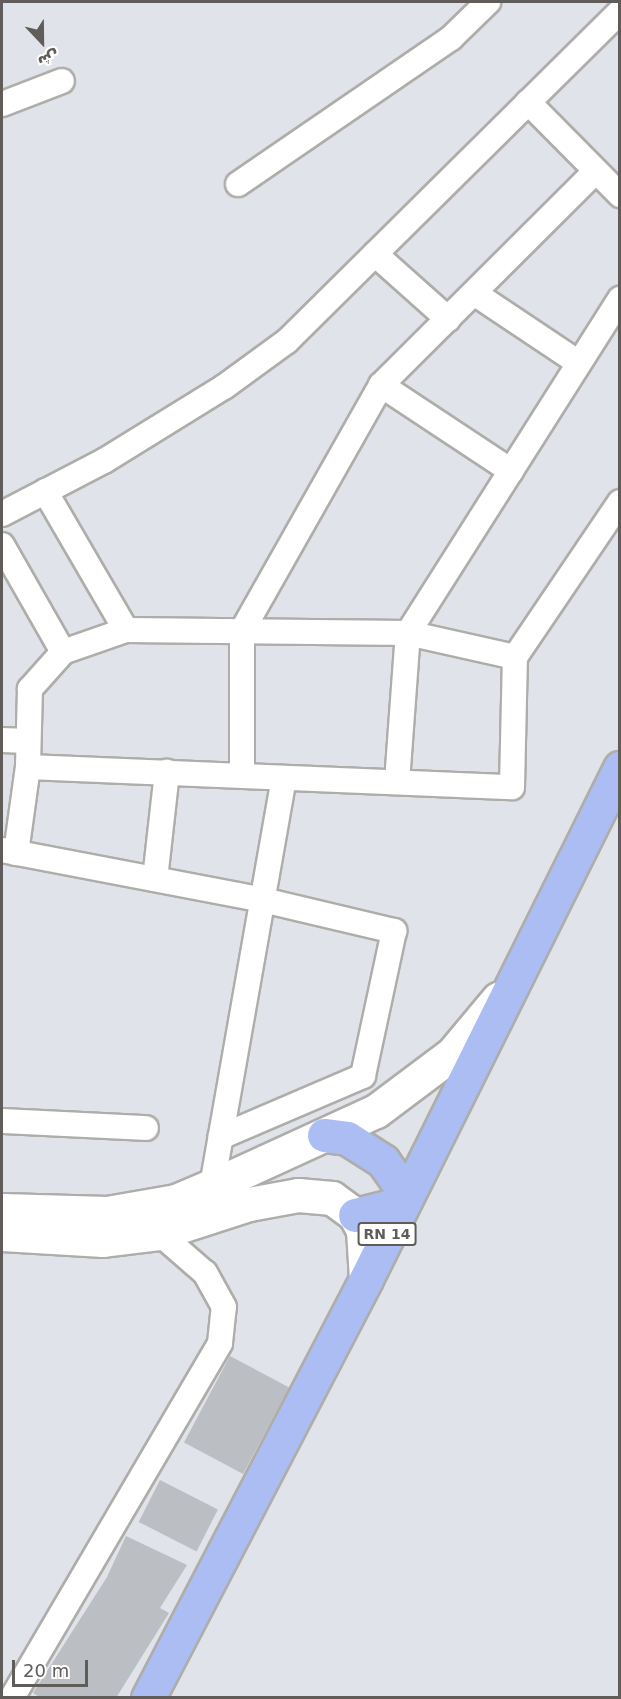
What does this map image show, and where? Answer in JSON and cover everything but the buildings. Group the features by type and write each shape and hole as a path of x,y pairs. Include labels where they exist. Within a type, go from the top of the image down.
{"main road":[{"name":"RN 14","path":"148,1698 366,1279 406,1194 620,768"},
{"path":"2,1210 107,1213 176,1201 212,1186 376,1111 452,1054 513,982"},
{"path":"324,1135 347,1138 383,1161 406,1194 391,1206 355,1215"},
{"path":"2,1234 103,1240 159,1233 249,1204 298,1195 332,1198 355,1215 363,1230 366,1279"}],"street":[{"path":"238,184 451,38 488,2"},
{"path":"2,514 224,387 287,341 620,11"},
{"path":"2,104 62,81"},
{"path":"528,102 620,195"},
{"path":"242,776 242,631 381,386 596,171"},
{"path":"375,254 447,319"},
{"path":"474,293 579,363"},
{"path":"397,782 408,633 620,299"},
{"path":"381,386 511,471"},
{"path":"45,491 126,630"},
{"path":"28,767 512,787 515,657 620,502"},
{"path":"2,545 63,652"},
{"path":"220,1137 363,1076 394,931 263,900 9,851 28,767 30,689 63,652 126,630 408,633 515,657"},
{"path":"2,740 28,741"},
{"path":"155,879 167,772"},
{"path":"212,1186 284,778"},
{"path":"2,1120 146,1128"},
{"path":"12,1698 220,1343 224,1307 205,1273 159,1233"}]}
